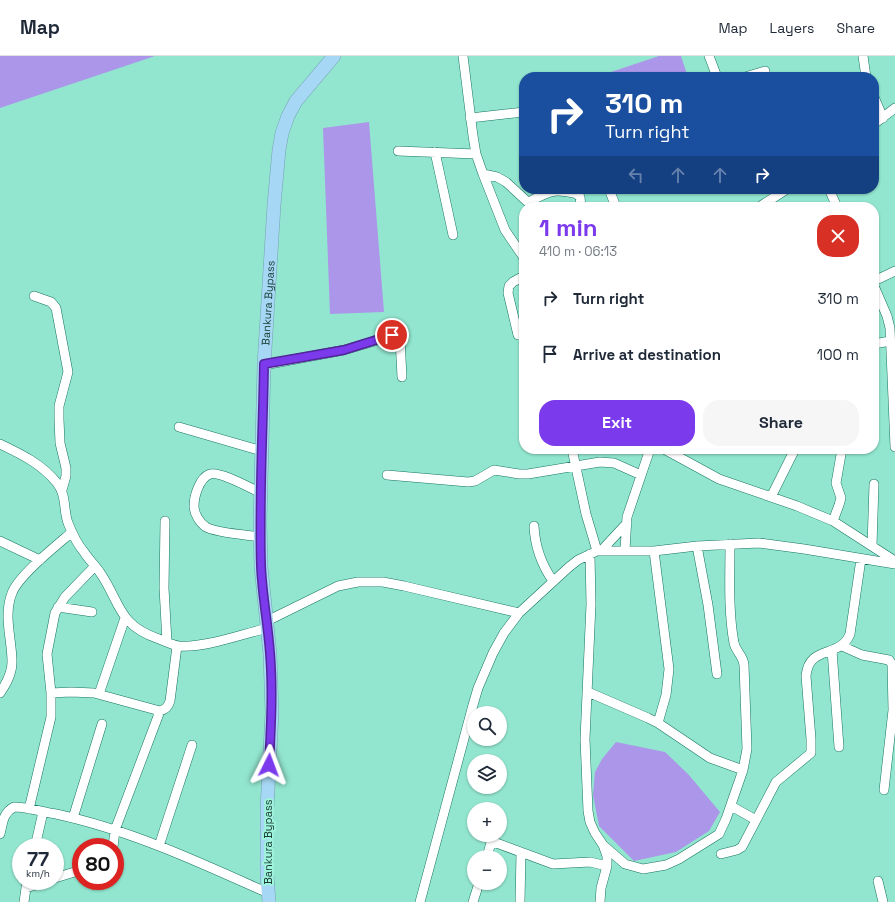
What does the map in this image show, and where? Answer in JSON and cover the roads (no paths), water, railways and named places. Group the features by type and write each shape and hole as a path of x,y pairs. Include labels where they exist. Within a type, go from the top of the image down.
{"highway":[{"name":"Bankura Bypass","path":"268,897 267,809 272,713 270,654 261,567 261,493 264,364 274,205 279,150 282,133 288,116 296,101 334,56"}],"street":[{"path":"465,56 470,118 476,154 505,230 519,251"},
{"path":"709,56 715,72"},
{"path":"863,56 865,72"},
{"path":"879,121 895,108"},
{"path":"879,109 883,118"},
{"path":"470,118 519,113"},
{"path":"398,151 476,154"},
{"path":"435,152 453,235"},
{"path":"483,174 506,182 528,202"},
{"path":"535,202 547,194"},
{"path":"769,194 770,200"},
{"path":"767,202 779,194"},
{"path":"879,279 895,271"},
{"path":"518,335 508,293 508,286 519,279"},
{"path":"34,296 51,302 56,308 68,372 60,406 59,419 60,443 66,468 66,476 62,490"},
{"path":"879,300 887,316 890,328 895,447"},
{"path":"264,364 344,350 395,335 400,339 402,378"},
{"path":"879,343 890,341"},
{"path":"179,427 262,451"},
{"path":"0,444 24,455 40,466 48,472 62,490 66,505 67,521 72,532 83,551 102,575 119,609 126,618 138,630 177,646 197,645 267,625 338,586 358,582 383,582 404,586 519,613"},
{"path":"573,454 596,552 585,739 588,811 590,822 603,845 607,856 607,866 601,888 600,902"},
{"path":"624,550 631,505 648,454"},
{"path":"673,454 719,479 798,506 833,521 895,562"},
{"path":"771,497 792,454"},
{"path":"833,521 841,498 836,483 841,454"},
{"path":"387,475 468,482 481,478 494,470 528,474 606,462 614,463 641,475"},
{"path":"261,493 218,474 210,474 204,477 200,482 194,506 196,515 200,522 207,528 261,537"},
{"path":"872,546 874,484"},
{"path":"165,521 164,588 167,642"},
{"path":"420,902 478,688 493,653 504,633 519,613 578,560 596,552 627,523"},
{"path":"534,526 539,556 553,581"},
{"path":"0,693 4,676 12,662 8,618 12,593 19,582 40,560 72,532"},
{"path":"0,541 40,560"},
{"path":"596,552 624,550 654,551 697,546 759,543 804,548 861,559 895,562"},
{"path":"603,845 625,864 634,868 643,869 666,865 705,844 719,834 731,806 743,770 747,749 744,665 743,659 735,647 730,602 730,544"},
{"path":"697,546 708,605 717,674"},
{"path":"654,551 669,669 666,695 658,723"},
{"path":"721,854 737,850 742,847 776,782 811,754 806,676 807,667 810,661 815,657 842,646 848,640 861,559"},
{"path":"29,809 50,726 51,693 47,654 55,612 65,597 95,566"},
{"path":"58,606 92,612"},
{"path":"99,694 126,618"},
{"path":"51,693 71,692 99,694 160,711 165,710 169,706 170,701 177,646"},
{"path":"842,646 862,655 889,660 892,664 894,710 884,790"},
{"path":"832,650 839,747"},
{"path":"588,692 658,723 710,758 743,770"},
{"path":"114,838 115,830 160,711"},
{"path":"73,818 102,724"},
{"path":"159,846 192,745"},
{"path":"731,806 756,820"},
{"path":"0,834 8,810 14,807 73,818 115,830 159,846 268,897"},
{"path":"37,838 43,812"},
{"path":"500,842 521,852 553,864 590,862 607,866"},
{"path":"520,902 521,852"},
{"path":"878,881 883,902"},
{"path":"24,902 26,890"},
{"path":"473,902 477,890"}]}
